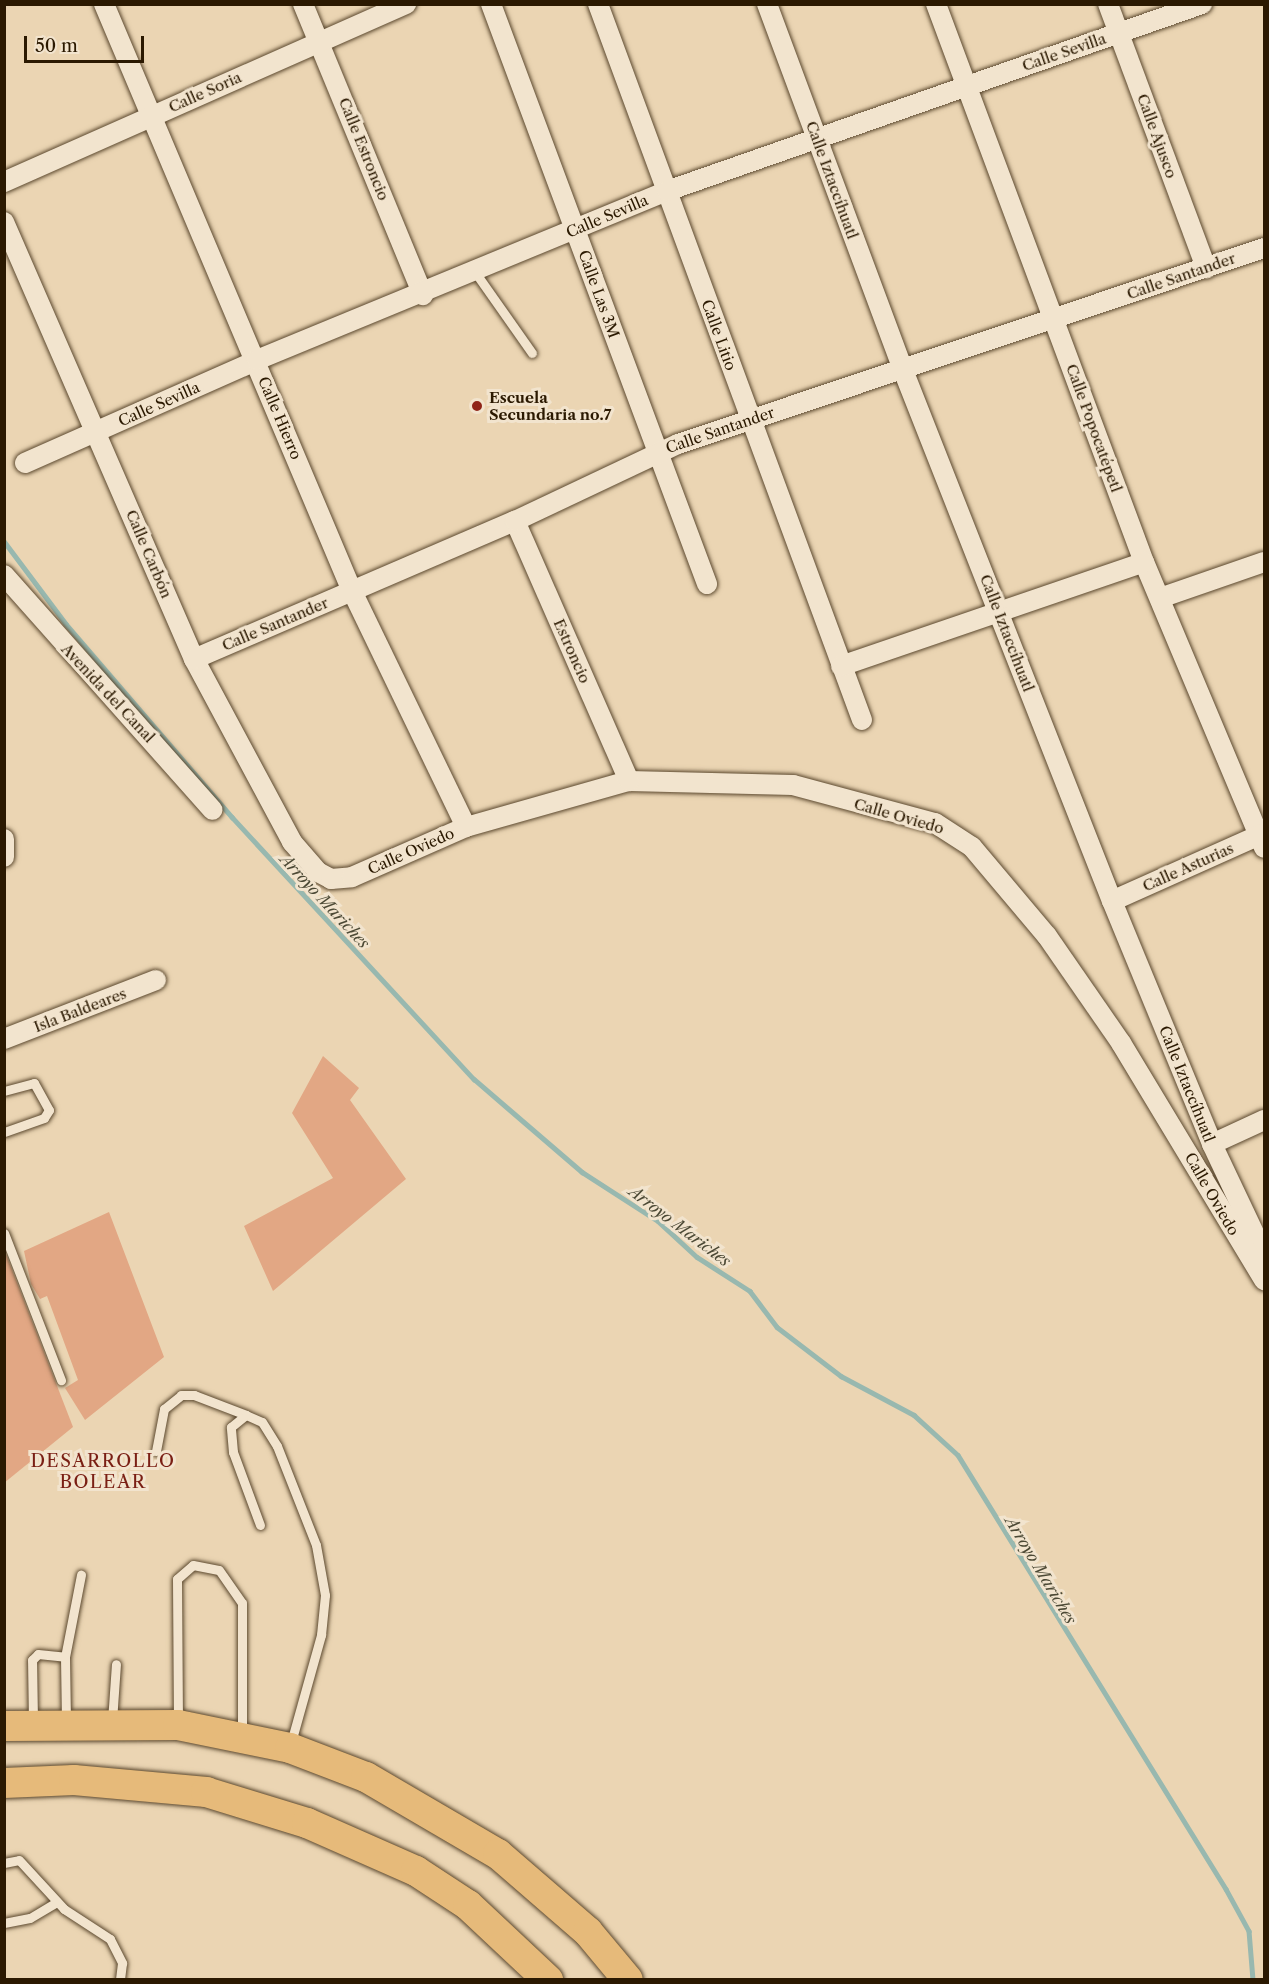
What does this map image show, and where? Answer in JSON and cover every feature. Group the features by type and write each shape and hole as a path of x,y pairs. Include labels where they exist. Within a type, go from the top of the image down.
{"main road":[{"path":"19,1725 112,1721 178,1725 290,1748 366,1777 458,1826 541,1889 628,1980"},
{"path":"4,1783 74,1780 206,1792 307,1823 416,1871 459,1899 503,1933 548,1980"}],"street":[{"name":"Calle Hierro","path":"104,4 153,115 352,591 466,827"},
{"name":"Calle Estroncio","path":"303,4 423,295"},
{"name":"Calle Soria","path":"4,182 319,40 406,4"},
{"name":"Calle Las 3M","path":"490,4 707,584"},
{"name":"Calle Litio","path":"598,4 749,419 862,720"},
{"name":"Calle Iztaccíhuatl","path":"767,4 903,370 1112,902 1212,1144 1264,1254"},
{"name":"Calle Popocatépetl","path":"936,4 1144,562 1263,839"},
{"name":"Calle Ajusco","path":"1108,4 1206,268"},
{"name":"Calle Sevilla","path":"25,463 256,360 423,295 667,191 816,137 1202,4"},
{"name":"Calle Carbón","path":"4,222 194,659 292,842 318,872"},
{"name":"Calle Santander","path":"194,659 515,521 657,453 749,419 903,370 1264,248"},
{"name":"Estroncio","path":"515,521 629,781"},
{"path":"841,666 1144,562"},
{"path":"1160,598 1264,562"},
{"name":"Avenida del Canal","path":"4,575 213,810"},
{"name":"Calle Oviedo","path":"318,872 331,879 352,877 466,827 629,781 793,785 957,834 997,874 1091,1000 1264,1280"},
{"path":"4,839 4,857"},
{"name":"Calle Asturias","path":"1112,902 1263,839"},
{"name":"Isla Baldeares","path":"4,1039 156,980"},
{"path":"1212,1144 1264,1120"}],"lane":[{"path":"475,273 532,353"},
{"path":"4,1091 34,1083 49,1110 44,1118 4,1132"},
{"path":"4,1233 61,1380"},
{"path":"156,1451 164,1408 181,1395 194,1395 262,1422 278,1446 316,1545 325,1595 321,1635 290,1748"},
{"path":"246,1415 231,1427 233,1452 260,1525"},
{"path":"178,1725 177,1579 193,1565 219,1570 242,1603 242,1737"},
{"path":"66,1723 65,1657 81,1575"},
{"path":"19,1725 32,1660 38,1654 65,1657"},
{"path":"112,1721 116,1664"},
{"path":"4,1863 20,1860 57,1902 110,1939 122,1963 120,1980"},
{"path":"4,1923 30,1918 57,1902"}],"building":[{"path":"323,1056 359,1088 350,1100 406,1179 273,1291 244,1226 333,1178 292,1113"},
{"path":"109,1212 164,1357 85,1420 65,1388 78,1380 47,1296 40,1299 31,1284 24,1251"},
{"path":"4,1249 73,1427 4,1483"}],"waterway":[{"name":"Arroyo Mariches","path":"4,541 66,624 232,817 474,1079 582,1172 658,1221 697,1257 750,1291 777,1327 841,1376 914,1415 958,1455 1226,1889 1249,1931 1253,1980"}],"place":[{"name":"Escuela Secundaria no.7","path":"477,406"}],"district":[{"name":"DESARROLLO BOLEAR","path":"103,1472"}]}
